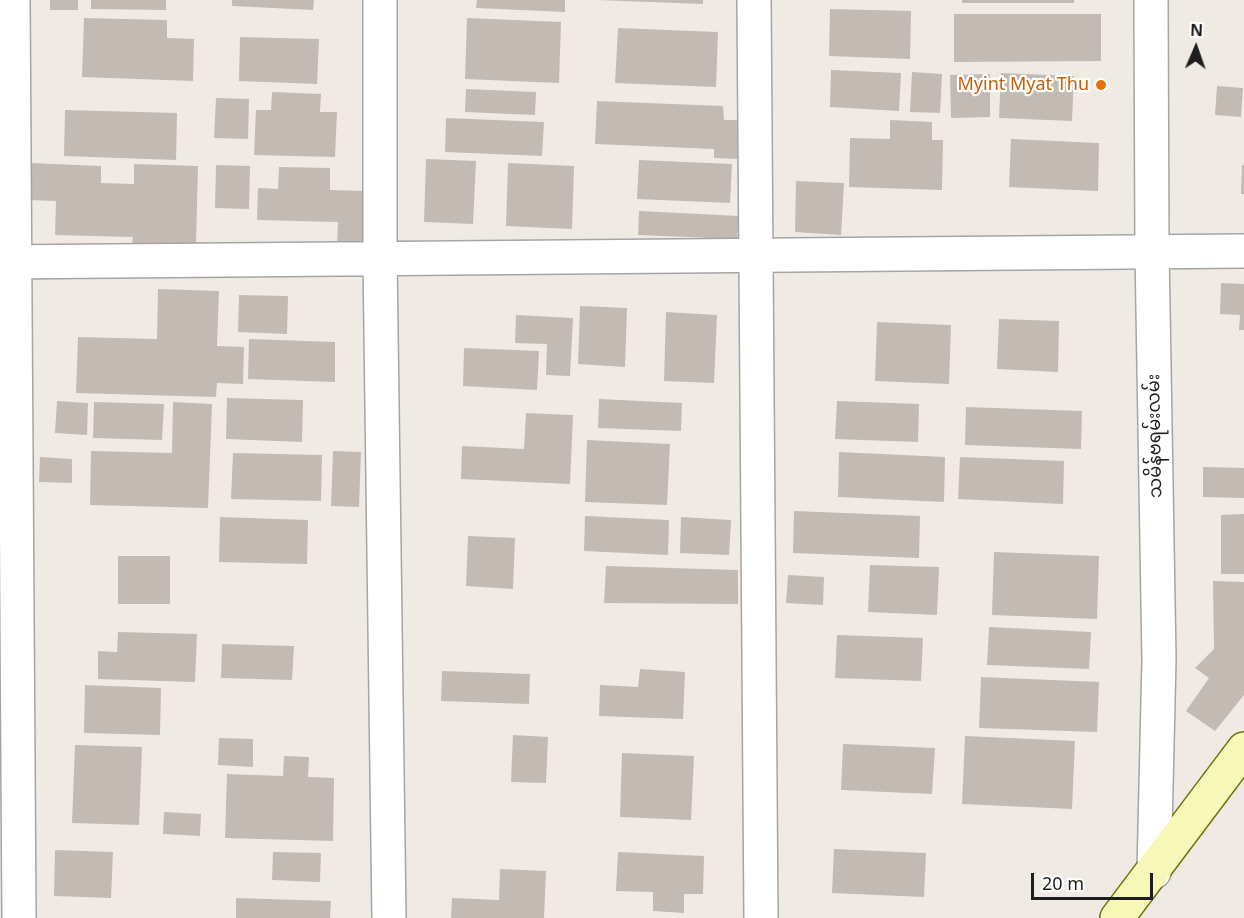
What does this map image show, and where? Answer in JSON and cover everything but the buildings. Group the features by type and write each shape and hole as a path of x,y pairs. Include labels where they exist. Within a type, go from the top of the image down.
{"main road":[{"path":"1117,918 1154,872 1244,749"}],"street":[{"path":"13,0 8,262 19,918"},
{"path":"380,0 380,258 389,918"},
{"path":"754,0 761,918"},
{"name":"သမိန်ဗရမ်းလမ်း","path":"1151,0 1152,251 1159,659 1154,872"},
{"path":"8,262 1244,251"}],"place":[{"name":"Myint Myat Thu","path":"1101,85"}]}
